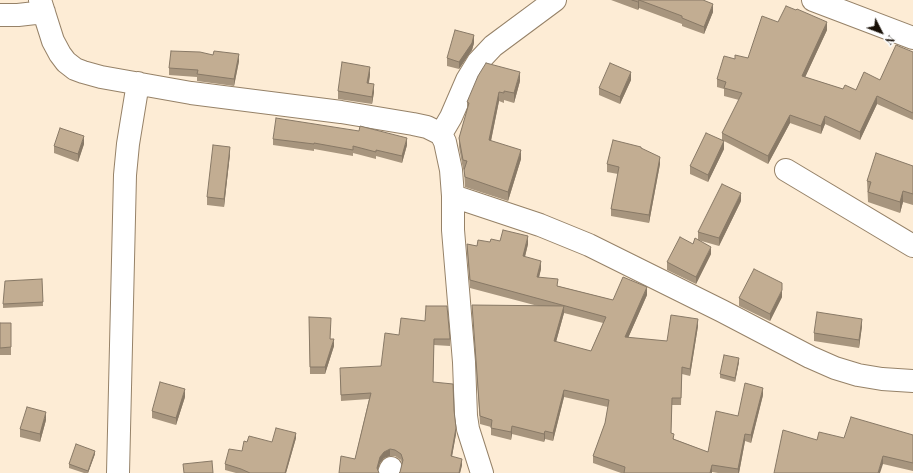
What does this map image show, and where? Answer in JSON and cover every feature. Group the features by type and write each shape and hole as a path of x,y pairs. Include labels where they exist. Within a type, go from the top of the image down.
{"street":[{"path":"441,134 451,117 467,80 478,62 493,46 555,0"},
{"path":"813,0 913,38"},
{"path":"0,15 18,15 42,6 53,41 66,62 75,69 101,77 199,94 341,112 405,122 427,127 441,134 447,150 451,170 453,230 461,319 466,416 468,429 482,473"},
{"path":"118,473 125,175 128,144 138,83"},
{"path":"786,170 913,246"},
{"path":"453,196 540,225 589,245 722,311 779,342 835,368 858,375 882,379 913,381"}],"building":[{"path":"639,0 703,0 713,4 704,27 682,18 682,16"},
{"path":"786,6 796,10 797,9 827,22 802,76 843,89 845,85 856,90 864,72 880,80 896,45 913,52 913,113 877,96 860,132 825,116 821,126 790,115 768,156 722,133 742,93 724,88 726,82 717,79 724,56 735,59 735,55 748,58 762,16 778,22"},
{"path":"455,30 474,35 472,43 459,62 447,58"},
{"path":"171,51 200,52 213,55 214,51 239,54 234,79 197,74 198,70 169,68"},
{"path":"342,62 370,67 367,83 374,84 372,97 338,91"},
{"path":"486,63 520,72 514,93 504,91 504,93 499,92 489,140 521,150 508,192 465,177 464,170 467,161 463,160 459,138 469,103 467,102 478,76"},
{"path":"610,63 631,72 620,97 599,88"},
{"path":"276,118 359,131 360,126 407,138 402,156 376,150 376,152 353,146 353,150 314,143 273,139"},
{"path":"60,128 84,136 78,154 54,146"},
{"path":"706,133 724,141 708,175 690,166"},
{"path":"613,140 641,147 660,157 649,215 611,209 619,167 607,164"},
{"path":"213,145 230,147 224,199 207,197"},
{"path":"876,153 913,166 913,194 903,191 900,202 868,192 871,182 867,181"},
{"path":"722,184 741,193 719,238 698,232"},
{"path":"503,230 528,236 523,256 541,261 537,277 558,279 557,286 613,300 623,277 647,287 625,337 667,341 671,315 698,319 690,369 682,367 681,398 672,398 671,433 674,434 673,439 708,452 716,411 738,416 745,383 763,388 751,435 745,434 738,469 712,465 710,473 624,473 625,467 593,456 605,423 609,400 564,390 553,433 545,431 544,434 512,426 511,432 491,428 492,420 480,416 472,305 564,306 554,341 591,351 606,317 470,280 467,244 477,246 478,240 490,242 491,239 500,241"},
{"path":"680,237 693,244 695,238 711,247 696,277 667,262"},
{"path":"754,269 782,283 782,290 770,314 739,298"},
{"path":"42,279 43,302 3,304 5,281"},
{"path":"426,306 447,306 450,339 434,339 433,382 453,384 456,428 451,456 462,459 459,473 399,473 403,460 401,454 390,449 384,452 380,457 377,468 379,473 339,473 341,456 355,459 371,393 341,395 340,368 381,366 385,333 399,335 401,318 425,321"},
{"path":"817,312 862,319 859,340 814,333"},
{"path":"309,317 331,318 330,339 334,339 325,367 310,367"},
{"path":"0,323 11,323 11,347 0,348"},
{"path":"724,355 739,358 735,378 720,374"},
{"path":"160,382 185,389 176,418 152,411"},
{"path":"27,407 46,412 40,434 20,429"},
{"path":"851,417 913,435 913,463 883,456 878,473 774,473 783,430 817,440 819,432 844,438"},
{"path":"276,428 296,433 285,473 250,473 225,464 229,449 242,451 244,441 247,442 249,436 272,442"},
{"path":"76,444 95,451 88,471 69,464"},
{"path":"212,461 213,473 184,473 183,464"}]}
